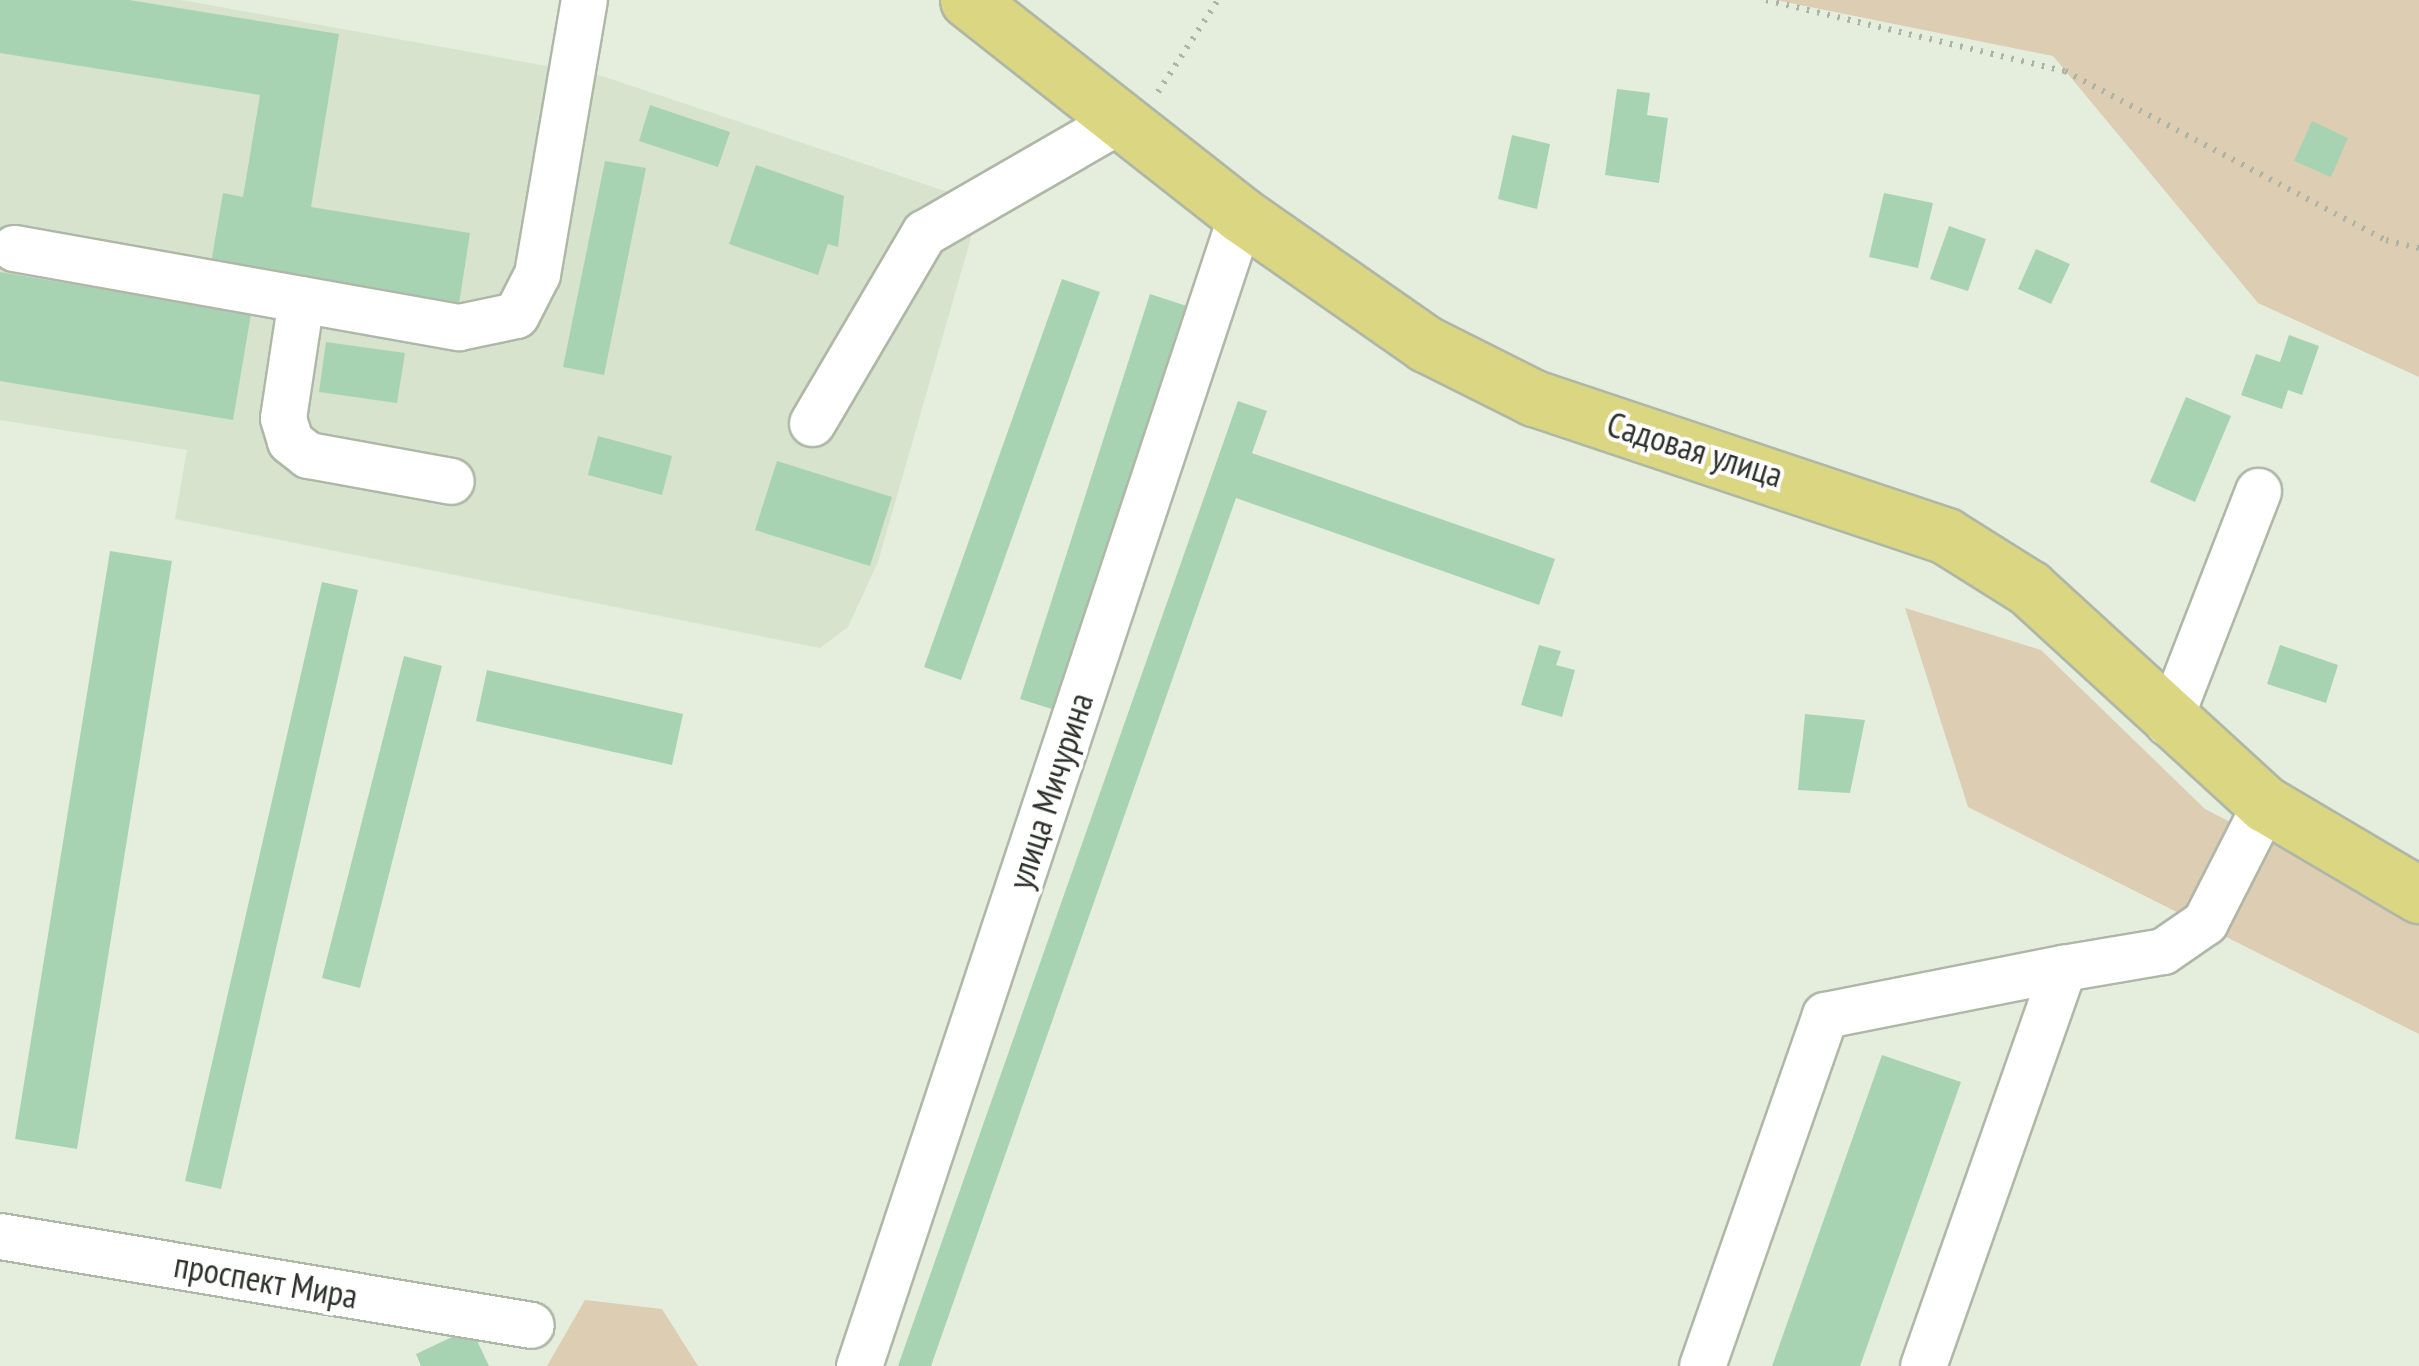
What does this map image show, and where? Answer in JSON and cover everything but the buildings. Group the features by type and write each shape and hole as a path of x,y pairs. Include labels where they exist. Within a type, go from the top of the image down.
{"main road":[{"name":"Садовая улица","path":"968,0 1241,216 1426,344 1534,398 1946,536 2029,588 2168,723 2265,804 2419,895"}],"street":[{"path":"14,248 458,326 516,315 537,274 584,0"},
{"path":"812,423 924,233 1126,125"},
{"name":"улица Мичурина","path":"859,1366 1241,216"},
{"path":"301,299 283,418 290,441 308,454 451,481"},
{"path":"2168,723 2258,491"},
{"path":"1702,1366 1825,1015 2164,951 2205,922 2265,804"},
{"path":"1923,1366 2063,968"},
{"name":"проспект Мира","path":"0,1236 531,1325"}],"path":[{"path":"1126,125 1218,0"},
{"path":"1766,0 2065,71 2386,240 2419,248"}],"shaded area":[{"path":"0,0 182,0 602,76 981,203 878,562 848,627 820,648 175,519 187,450 0,420"},
{"path":"1776,0 2419,0 2419,377 2258,303 2053,56"},
{"path":"1905,608 2041,650 2205,809 2419,919 2419,1034 1968,807"},
{"path":"585,1300 662,1309 698,1366 547,1366"}]}
